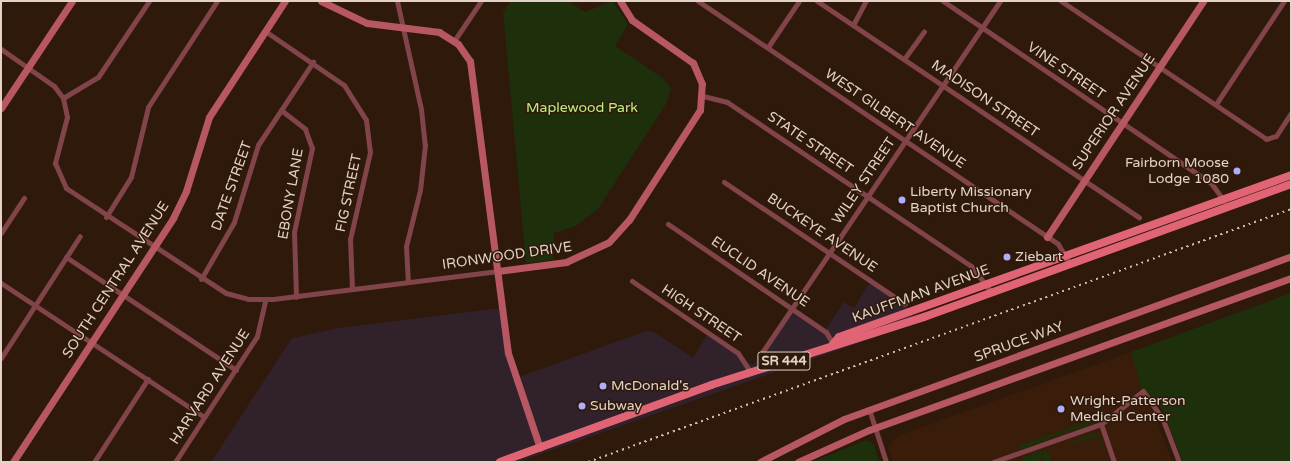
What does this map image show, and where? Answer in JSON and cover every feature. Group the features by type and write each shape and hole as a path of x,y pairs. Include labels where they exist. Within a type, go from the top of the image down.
{"main road":[{"name":"KAUFFMAN AVENUE","path":"500,462 833,344 846,343 989,288 1066,256 1291,175"},
{"name":"KAUFFMAN AVENUE","path":"989,288 1070,264 1291,184"}],"street":[{"path":"1,108 72,1"},
{"path":"1,48 28,67 63,98 98,77 150,1"},
{"path":"106,217 130,176 148,108 217,1"},
{"name":"SOUTH CENTRAL AVENUE","path":"13,462 154,248 183,199 209,117 286,1"},
{"path":"321,1 361,21 434,30 454,41 467,56 474,74 510,364 540,448"},
{"path":"397,1 421,109 425,145 422,179 406,246 408,282"},
{"path":"454,41 481,1"},
{"name":"IRONWOOD DRIVE","path":"63,98 67,117 56,152 58,174 70,193 201,279 232,295 265,300 296,297 575,260 614,238 629,220 698,114 703,96 700,75 689,59 632,20 620,1"},
{"name":"WEST GILBERT AVENUE","path":"698,1 1047,237 1066,256 1070,264"},
{"path":"768,47 799,1"},
{"name":"MADISON STREET","path":"817,1 1139,217"},
{"path":"853,25 866,1"},
{"name":"VINE STREET","path":"943,1 1211,183 1224,200 1227,208"},
{"name":"WILEY STREET","path":"761,354 1000,1"},
{"path":"1062,1 1265,138 1276,136 1291,113"},
{"name":"SUPERIOR AVENUE","path":"1047,237 1203,1"},
{"path":"1216,104 1284,1"},
{"name":"FIG STREET","path":"265,31 313,62 349,90 362,110 369,130 369,161 350,239 352,290"},
{"path":"904,59 924,31"},
{"name":"DATE STREET","path":"201,279 234,222 256,150 313,62"},
{"name":"STATE STREET","path":"703,96 727,102 868,196 971,266 989,288"},
{"name":"EBONY LANE","path":"281,110 305,128 312,148 294,232 296,297"},
{"name":"BUCKEYE AVENUE","path":"724,182 906,304"},
{"path":"1,233 24,198"},
{"name":"EUCLID AVENUE","path":"668,224 826,332 833,344"},
{"path":"1,358 80,236"},
{"name":"SPRUCE WAY","path":"760,462 817,430 1291,256"},
{"path":"66,257 236,370"},
{"path":"798,462 875,427 1291,278"},
{"name":"HIGH STREET","path":"632,281 738,353 751,373"},
{"path":"1,282 204,417"},
{"name":"HARVARD AVENUE","path":"175,462 236,370 262,327 265,300"},
{"path":"94,462 148,379"},
{"path":"993,462 1101,424 1143,391 1163,420 1179,462"},
{"path":"869,410 886,462"},
{"path":"1101,424 1114,462"}],"shaded area":[{"path":"870,282 909,309 916,323 518,462 211,462 292,338 338,328 502,308 516,378 646,331 656,333 693,358 708,334 753,365 790,309 826,329 844,302 854,308"},
{"name":"Wright-Patterson Medical Center","path":"1131,352 1145,399 1157,420 1172,462 893,462 888,447 897,436"}],"green space":[{"name":"Maplewood Park","path":"511,1 568,1 585,12 613,1 628,24 615,46 664,79 671,89 666,104 598,209 576,226 554,233 553,260 526,263 503,12"},
{"path":"1291,293 1291,462 1183,462 1162,409 1141,388 1131,352"},
{"path":"1090,421 1091,425 1053,437 1052,434"},
{"path":"1094,433 1099,435 1109,462 1098,437 1065,445"},
{"path":"1051,434 1051,439 1022,449 1019,446"},
{"path":"866,440 874,444 879,462 812,462"},
{"path":"1043,450 1039,462 1024,462 1024,457"},
{"path":"1044,452 1048,452 1050,453 1050,461 1044,462 1041,459 1041,455"}],"railway":[{"path":"588,462 1291,209"}],"place":[{"name":"Fairborn Moose Lodge 1080","path":"1237,171"},
{"name":"Liberty Missionary Baptist Church","path":"902,200"},
{"name":"Ziebart","path":"1007,257"},
{"name":"McDonald's","path":"603,386"},
{"name":"Subway","path":"582,406"},
{"name":"Wright-Patterson Medical Center","path":"1061,409"}]}
